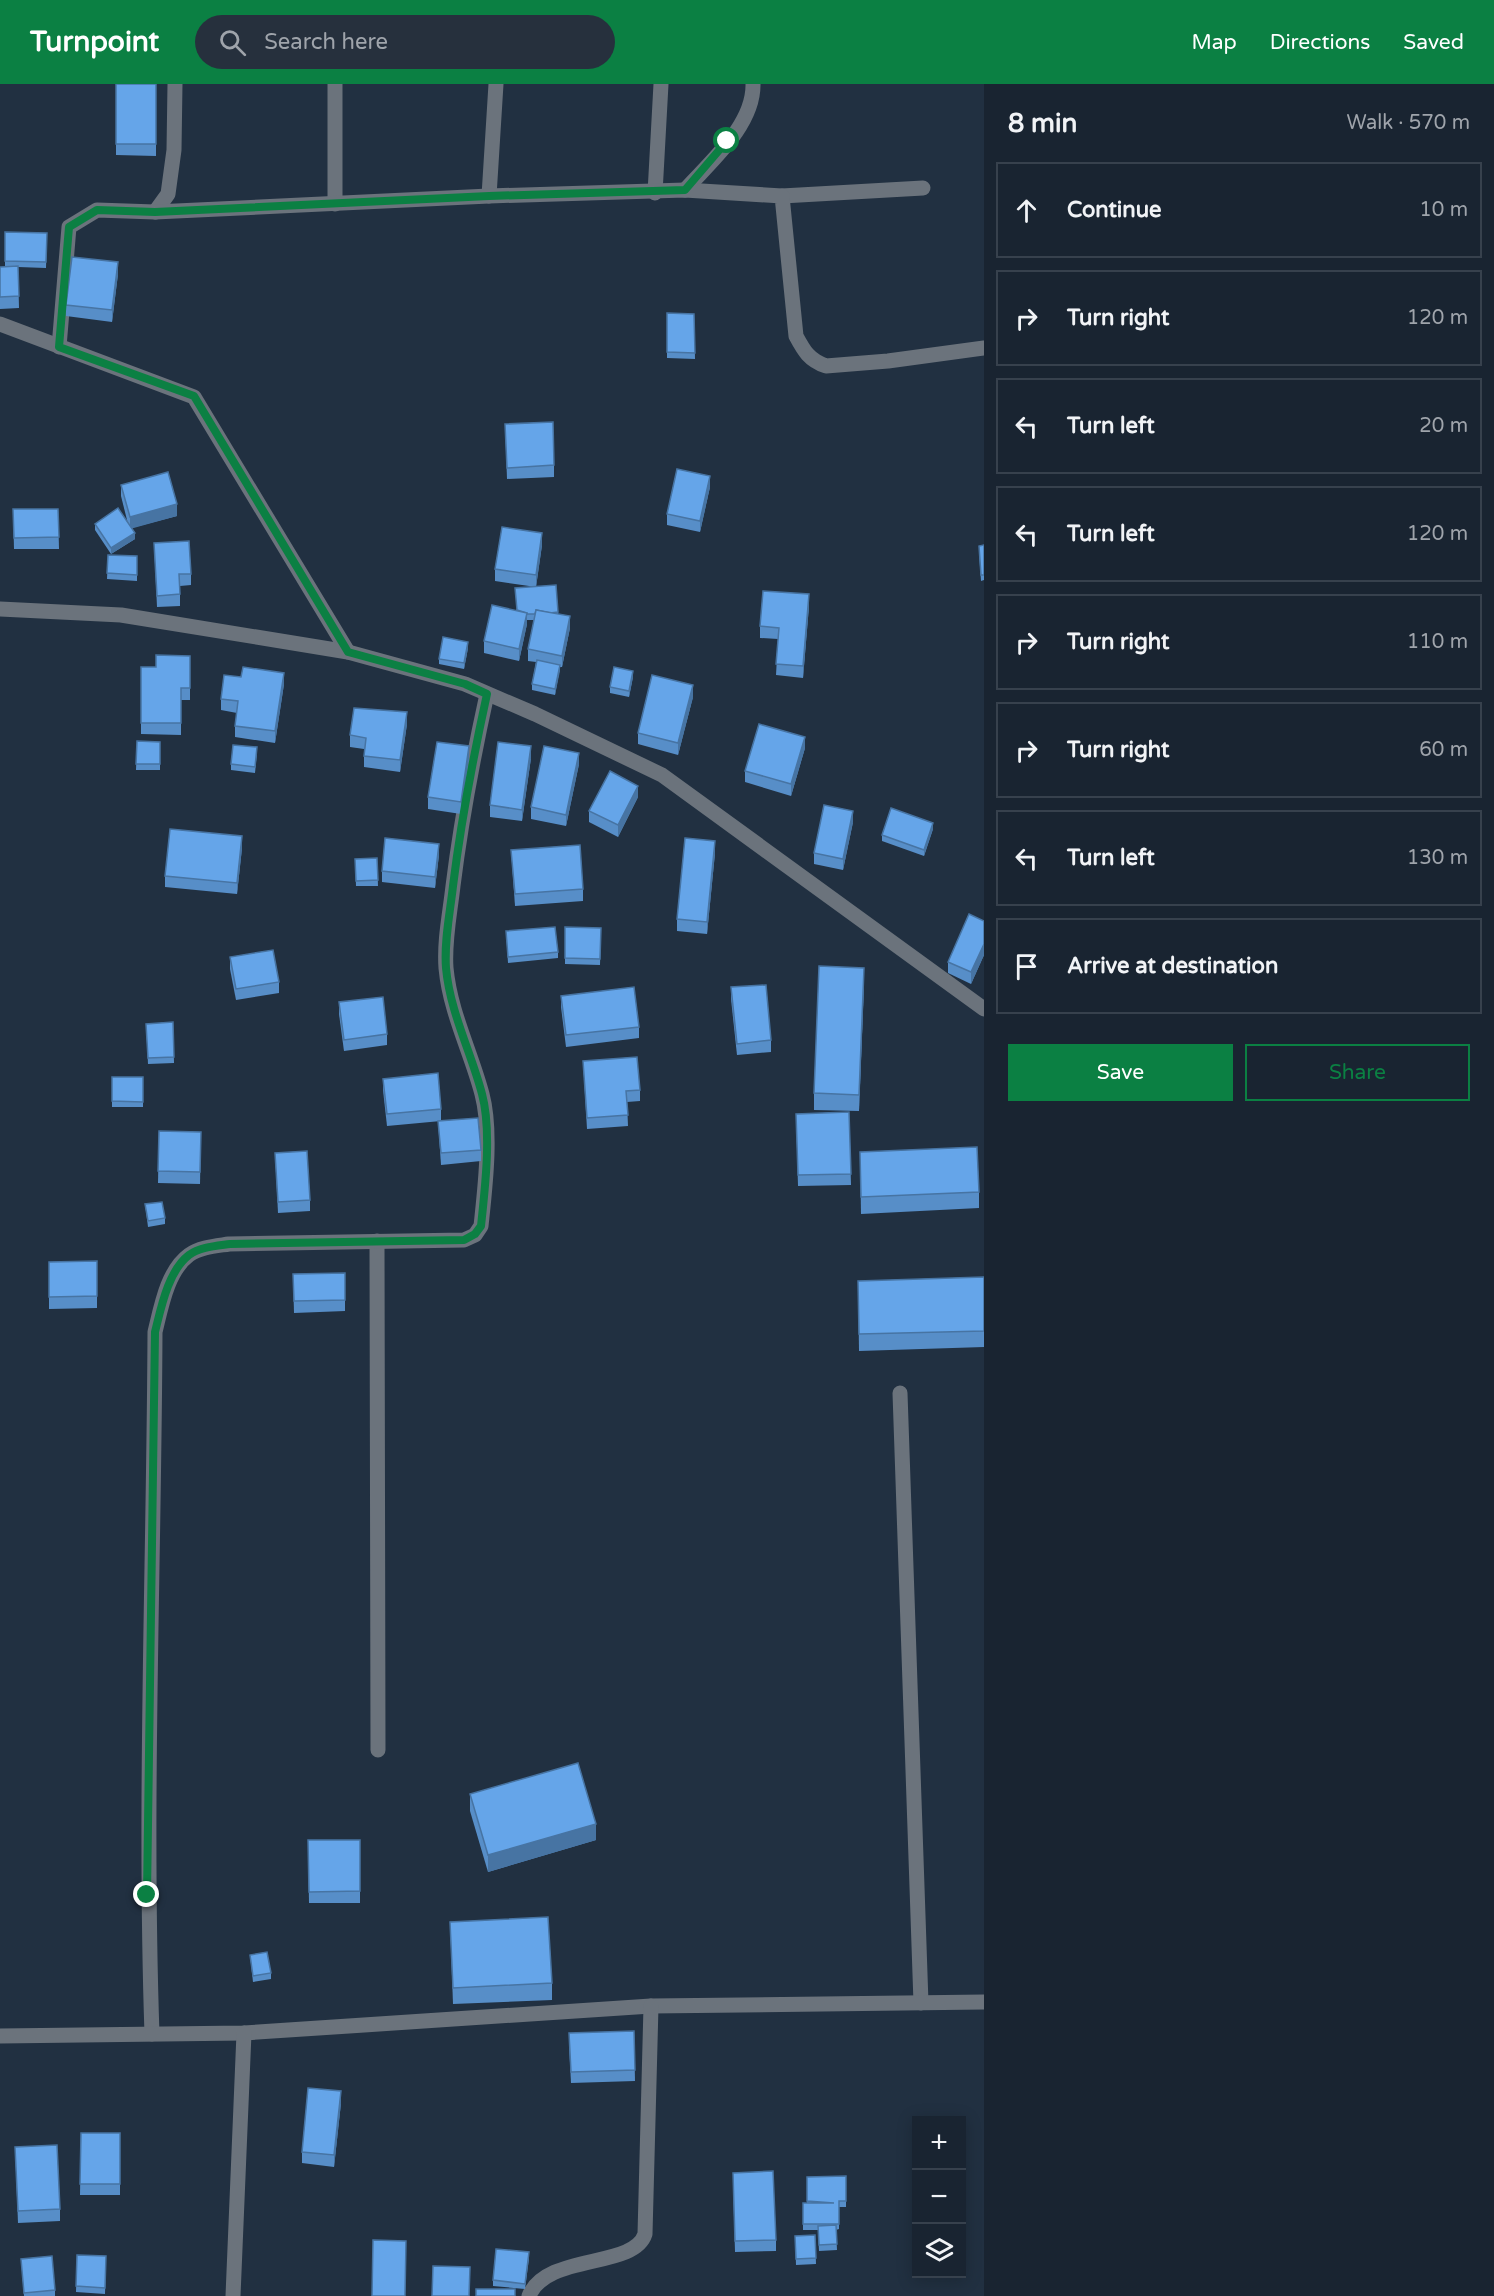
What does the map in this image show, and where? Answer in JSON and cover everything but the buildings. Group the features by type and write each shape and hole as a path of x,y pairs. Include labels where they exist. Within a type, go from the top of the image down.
{"street":[{"path":"155,212 168,194 174,150 175,84"},
{"path":"335,84 335,204"},
{"path":"489,196 496,84"},
{"path":"655,193 661,84"},
{"path":"685,190 741,126 750,111 753,84"},
{"path":"59,347 69,227 97,210 155,212 489,196 655,193 685,190 782,196 923,188"},
{"path":"782,196 796,336 805,354 826,366 888,361 984,348"},
{"path":"0,324 194,396 348,652"},
{"path":"0,609 121,615 348,652 465,684 662,775 984,1009"},
{"path":"152,2034 147,1895 155,1332 163,1301 179,1264 190,1254 206,1248 230,1244 464,1240 475,1234 481,1226 486,1161 483,1096 456,1017 446,968 448,923 458,850 470,770 487,694"},
{"path":"378,1241 378,1750"},
{"path":"900,1392 921,2003"},
{"path":"0,2036 244,2033 651,2006 984,2002"},
{"path":"529,2296 543,2279 567,2267 633,2249 643,2243 651,2006"},
{"path":"233,2296 244,2033"}],"route":[{"path":"147,1895 155,1332 163,1301 179,1264 190,1254 206,1248 230,1244 464,1240 475,1234 481,1226 486,1161 483,1096 456,1017 446,968 448,923 458,850 470,770 487,694 465,684 348,652 194,396 59,347 69,227 97,210 155,212 489,196 655,193 685,190 727,141"}]}
